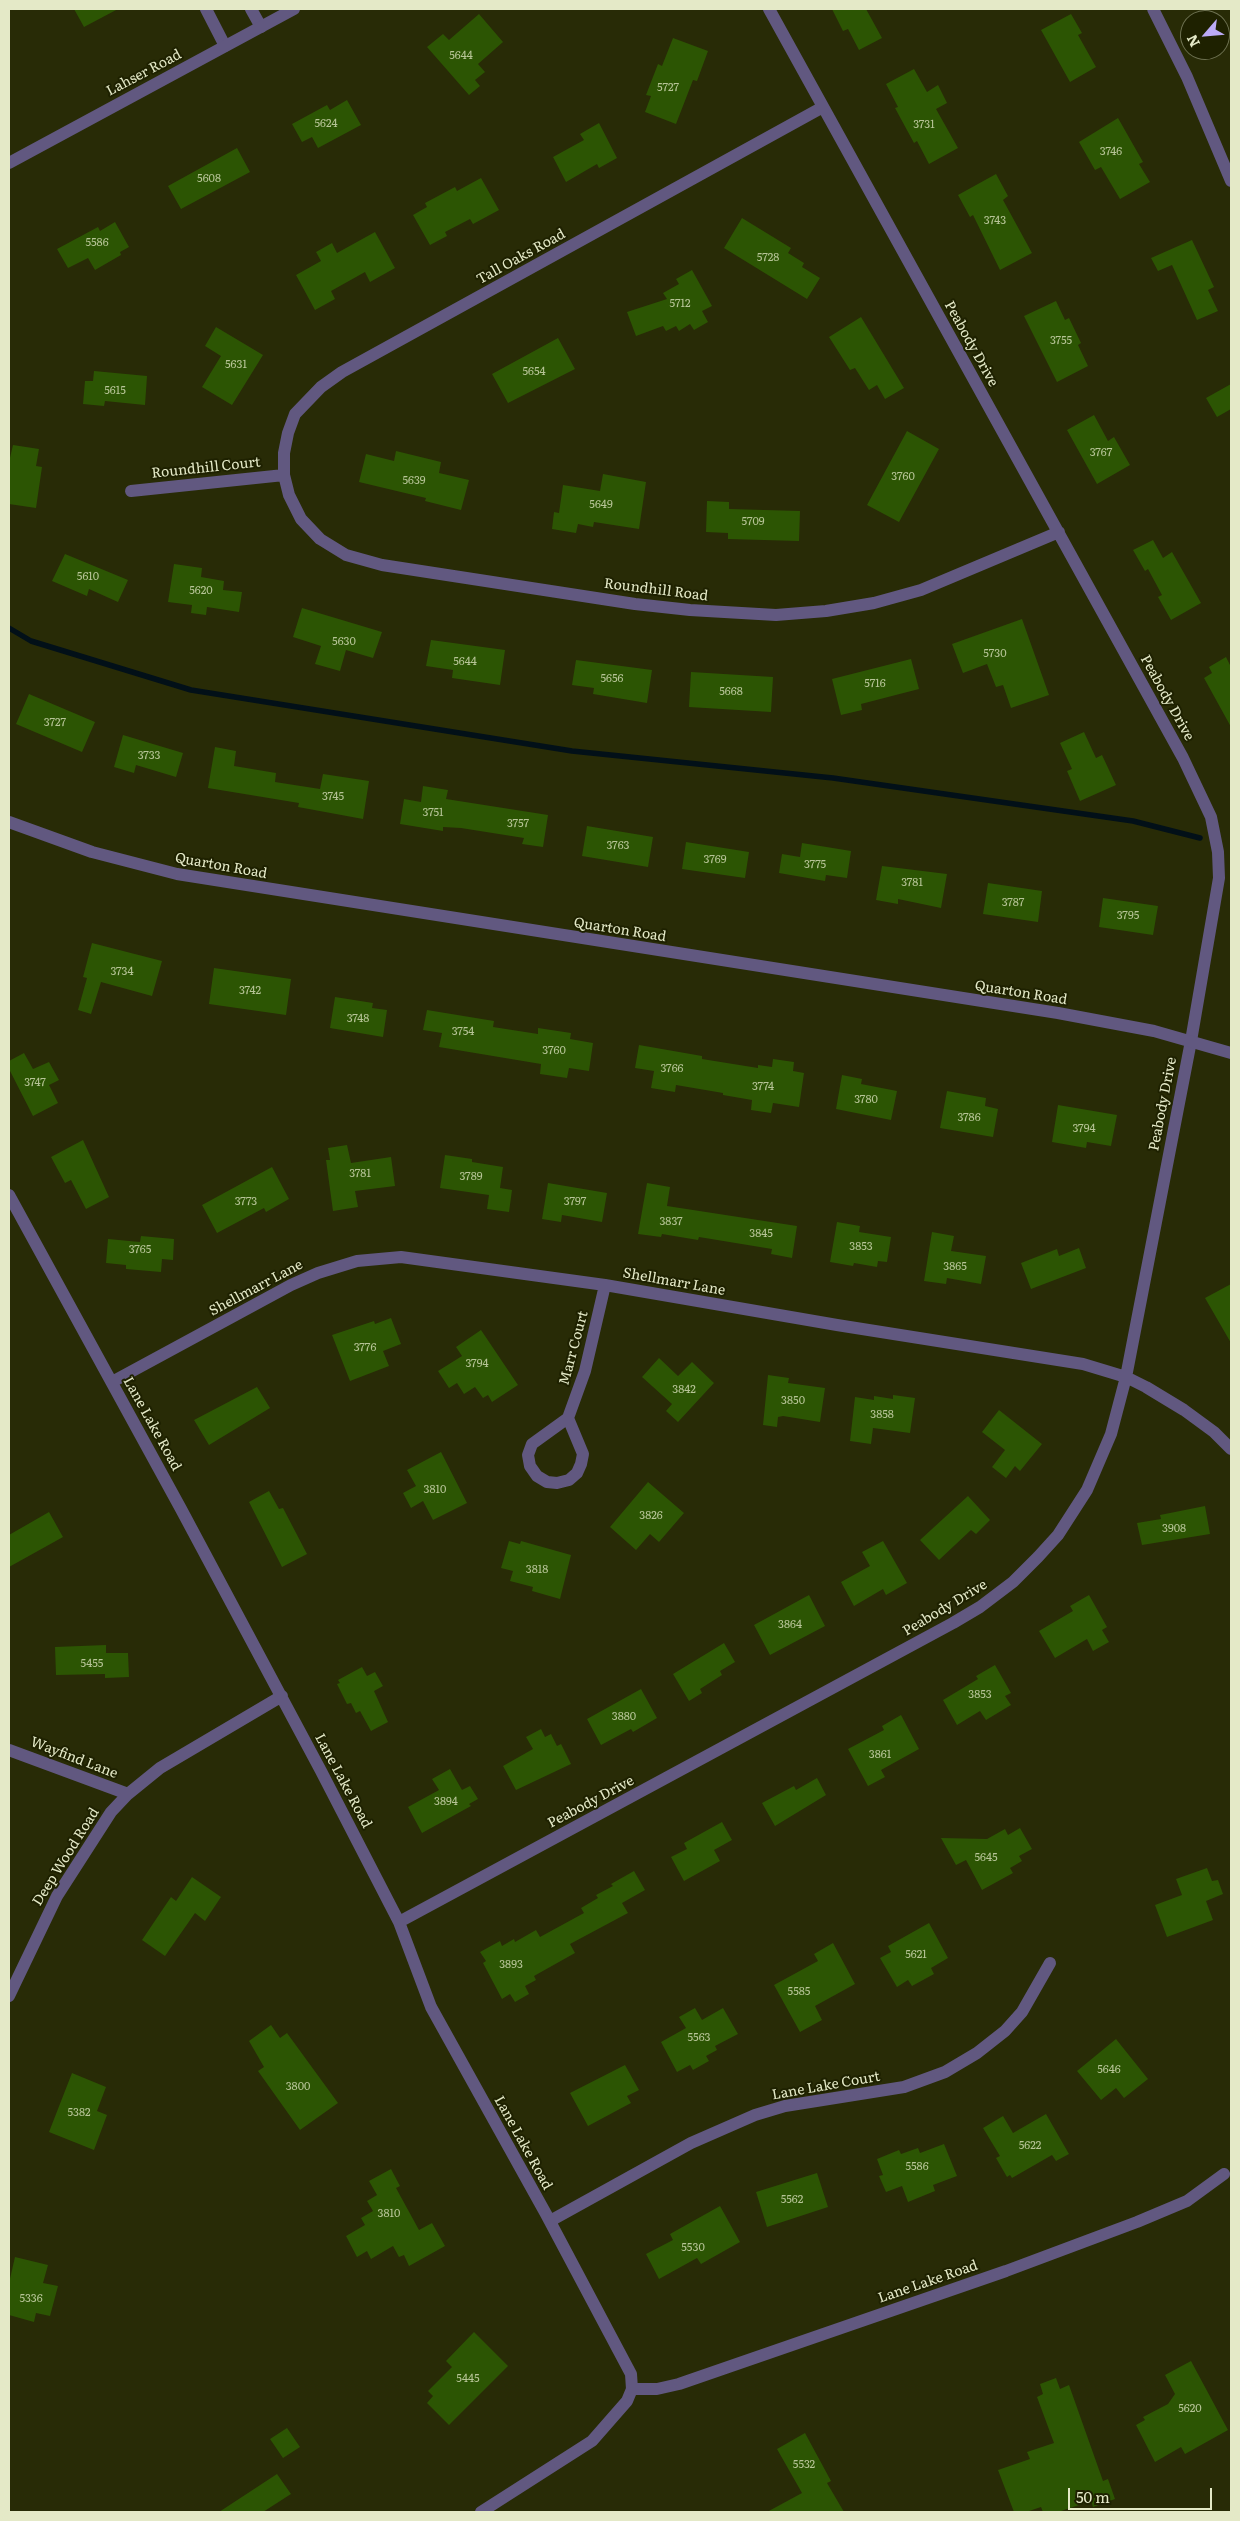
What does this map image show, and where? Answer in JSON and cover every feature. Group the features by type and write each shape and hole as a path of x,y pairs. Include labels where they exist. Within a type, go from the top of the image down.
{"street":[{"path":"206,9 225,46"},
{"path":"251,9 260,27"},
{"name":"Lahser Road","path":"9,163 294,9"},
{"name":"Peabody Drive","path":"399,1922 808,1702 980,1607 1013,1582 1058,1535 1087,1490 1111,1434 1126,1377 1191,1041 1219,878 1218,852 1210,817 1183,758 769,9"},
{"path":"1153,9 1187,76 1231,181"},
{"name":"Tall Oaks Road","path":"284,474 284,452 295,414 308,398 328,382 823,107"},
{"name":"Roundhill Court","path":"131,492 284,474"},
{"name":"Roundhill Road","path":"284,474 289,495 301,519 320,539 346,555 382,565 690,610 783,614 826,611 874,603 949,580 1059,532"},
{"name":"Quarton Road","path":"9,822 92,852 177,874 1058,1014 1145,1029 1231,1053"},
{"name":"Lane Lake Road","path":"9,1195 282,1696 399,1922 431,2007 550,2221 631,2374 632,2389 657,2389 679,2384 1006,2271 1180,2204 1224,2174"},
{"name":"Shellmarr Lane","path":"112,1382 291,1285 318,1273 357,1262 401,1257 606,1285 837,1325 1083,1364 1126,1377 1184,1410 1214,1432 1231,1450"},
{"name":"Marr Court","path":"568,1418 587,1363 606,1285"},
{"path":"568,1418 583,1454 582,1464 577,1473 569,1480 557,1483 547,1482 537,1476 530,1466 528,1455 532,1444 568,1418"},
{"name":"Deep Wood Road","path":"9,1996 57,1896 97,1830 128,1794 176,1758 282,1696"},
{"name":"Wayfind Lane","path":"9,1750 128,1794"},
{"name":"Lane Lake Court","path":"550,2221 691,2143 755,2115 785,2106 904,2087 945,2072 977,2053 1005,2031 1022,2012 1050,1963"},
{"path":"481,2512 592,2441 627,2401 632,2389"}],"building":[{"path":"74,9 118,9 84,27"},
{"path":"832,9 866,9 882,38 859,50 848,29 843,31"},
{"path":"479,14 503,42 478,64 485,72 475,80 480,86 469,95 427,47 443,34 449,40"},
{"path":"1071,14 1082,33 1078,35 1096,67 1070,82 1041,30"},
{"path":"673,38 708,51 697,81 693,80 676,124 645,112 651,96 646,95 658,64 662,66"},
{"path":"914,69 927,92 938,85 947,103 936,109 958,148 929,164 917,141 914,143 895,108 898,107 886,84"},
{"path":"347,100 361,125 318,148 312,137 302,142 292,124 327,105 330,110"},
{"path":"1118,118 1143,162 1139,164 1150,182 1120,199 1101,167 1095,170 1079,142"},
{"path":"599,123 617,158 599,168 597,164 566,182 553,157 584,140 580,134"},
{"path":"237,148 250,172 181,209 168,186"},
{"path":"996,174 1008,196 1003,200 1032,253 1000,270 973,215 970,217 958,195"},
{"path":"481,178 499,210 473,224 470,219 445,232 447,236 430,245 413,215 427,207 425,203 455,187 457,191"},
{"path":"742,218 791,248 788,253 804,263 802,267 820,278 807,299 724,248"},
{"path":"115,222 129,247 120,252 121,255 95,270 88,258 68,268 57,249 98,227 100,231"},
{"path":"375,232 395,268 370,282 365,272 331,291 335,299 315,310 296,275 321,261 316,252 332,243 337,253"},
{"path":"1192,240 1214,287 1208,290 1218,311 1197,320 1172,265 1158,271 1151,258"},
{"path":"692,270 712,306 702,311 708,322 694,330 690,324 679,331 676,326 666,331 663,326 636,336 627,312 667,299 663,293 679,284 676,279"},
{"path":"1056,301 1065,320 1069,318 1081,343 1078,345 1088,366 1057,382 1024,316"},
{"path":"861,317 904,388 885,399 877,385 869,390 855,368 850,370 829,337"},
{"path":"216,327 263,355 232,405 202,387 221,356 205,346"},
{"path":"558,338 575,369 508,403 492,374"},
{"path":"94,371 147,376 145,405 105,401 104,406 83,404 85,381 93,381"},
{"path":"1231,384 1231,409 1217,417 1206,398"},
{"path":"1094,415 1108,441 1114,437 1130,465 1097,484 1067,430"},
{"path":"907,431 939,449 899,522 867,505"},
{"path":"13,445 39,449 36,466 42,467 36,508 9,504 9,462"},
{"path":"396,451 441,462 439,473 469,480 461,510 425,501 426,498 359,482 366,454 394,461"},
{"path":"603,474 646,482 639,529 594,522 593,527 578,524 576,533 552,529 554,512 559,513 563,485 600,491"},
{"path":"707,501 729,502 729,509 800,511 799,541 728,539 728,533 706,532"},
{"path":"1153,540 1163,558 1172,552 1201,603 1171,620 1158,597 1162,595 1148,569 1145,571 1133,550"},
{"path":"65,554 128,580 118,602 89,589 87,596 52,581"},
{"path":"174,564 202,568 201,577 224,581 223,590 242,592 239,612 207,607 206,615 191,613 192,605 168,602"},
{"path":"302,608 382,632 373,658 346,650 340,671 315,664 321,646 293,637"},
{"path":"1022,619 1049,695 1011,708 1003,685 996,687 987,664 963,673 952,644"},
{"path":"431,640 505,650 500,685 452,678 453,670 426,666"},
{"path":"1226,657 1231,667 1231,727 1204,678 1212,673 1209,667"},
{"path":"911,659 919,689 861,704 862,710 841,715 832,679"},
{"path":"576,660 652,670 647,703 593,694 594,688 572,685"},
{"path":"691,672 773,677 771,712 689,707"},
{"path":"29,694 95,722 82,752 16,724"},
{"path":"1084,732 1096,758 1102,755 1116,785 1080,801 1067,771 1072,769 1060,743"},
{"path":"123,735 183,753 176,777 136,765 134,773 114,767"},
{"path":"215,747 236,751 234,766 276,773 275,782 320,789 323,774 369,781 363,819 298,807 299,803 208,788"},
{"path":"423,786 448,790 446,799 548,815 543,847 522,844 524,838 461,828 443,827 443,831 400,824 404,799 421,802"},
{"path":"587,826 653,837 648,867 582,856"},
{"path":"686,842 749,852 745,878 682,869"},
{"path":"802,843 851,851 847,878 826,875 825,881 779,873 782,854 800,857"},
{"path":"882,866 947,874 941,908 898,899 898,904 876,900"},
{"path":"988,883 1042,891 1038,922 983,914"},
{"path":"1103,898 1158,906 1153,935 1099,927"},
{"path":"92,943 162,961 152,996 101,982 91,1014 78,1010 87,978 83,977"},
{"path":"214,968 291,979 286,1015 209,1004"},
{"path":"335,997 373,1003 372,1008 387,1010 383,1037 330,1028"},
{"path":"427,1010 494,1021 493,1027 538,1034 538,1028 571,1033 570,1039 593,1043 589,1071 569,1068 567,1078 540,1074 541,1064 439,1047 442,1033 423,1030"},
{"path":"639,1045 702,1056 702,1059 758,1068 758,1065 772,1067 773,1059 794,1062 793,1071 804,1073 799,1107 773,1103 771,1113 751,1110 752,1100 723,1095 723,1093 676,1085 675,1092 651,1088 654,1071 635,1068"},
{"path":"24,1053 33,1069 49,1062 59,1080 49,1085 58,1103 33,1116 9,1069 9,1061"},
{"path":"842,1075 862,1079 861,1084 897,1091 891,1120 836,1109"},
{"path":"947,1091 986,1098 985,1106 998,1109 993,1137 940,1128"},
{"path":"1058,1105 1117,1115 1111,1146 1087,1142 1086,1148 1052,1142"},
{"path":"83,1140 109,1197 86,1209 71,1180 65,1183 51,1157"},
{"path":"347,1145 351,1163 391,1157 395,1186 355,1191 358,1207 333,1211 326,1160 330,1160 328,1148"},
{"path":"445,1155 472,1159 472,1162 503,1167 500,1188 512,1190 509,1212 487,1209 489,1195 440,1188"},
{"path":"272,1167 289,1199 266,1212 264,1208 217,1233 202,1205"},
{"path":"548,1183 607,1193 602,1222 562,1215 561,1222 542,1219"},
{"path":"647,1183 670,1187 667,1206 797,1226 792,1258 771,1254 772,1249 699,1237 698,1240 662,1234 661,1237 638,1234"},
{"path":"837,1222 860,1226 859,1232 891,1237 887,1262 878,1261 877,1267 854,1263 853,1266 830,1262"},
{"path":"932,1232 954,1236 951,1251 986,1256 981,1284 947,1278 946,1284 924,1281"},
{"path":"141,1236 174,1239 173,1260 162,1259 161,1272 126,1269 126,1265 106,1263 108,1239 140,1242"},
{"path":"1079,1248 1086,1268 1031,1289 1021,1263 1057,1249 1059,1256"},
{"path":"1231,1284 1231,1343 1205,1298"},
{"path":"391,1318 401,1344 383,1351 389,1366 350,1381 332,1335 374,1321 375,1324"},
{"path":"481,1330 518,1385 492,1402 488,1395 483,1398 475,1387 464,1394 457,1383 449,1388 438,1371 462,1356 456,1347"},
{"path":"659,1358 678,1376 692,1362 714,1383 678,1422 666,1411 672,1404 642,1377"},
{"path":"768,1375 789,1378 788,1383 825,1388 820,1422 783,1416 778,1417 777,1427 763,1425"},
{"path":"257,1387 270,1408 209,1445 194,1420"},
{"path":"893,1395 915,1398 910,1433 873,1428 871,1444 850,1441 855,1397 874,1400 874,1396 893,1399"},
{"path":"999,1410 1042,1444 1020,1471 1015,1466 1006,1478 992,1467 1005,1450 982,1432"},
{"path":"441,1452 467,1503 433,1520 423,1501 411,1508 403,1493 416,1486 407,1470"},
{"path":"648,1482 684,1513 659,1542 650,1534 636,1550 610,1527"},
{"path":"269,1491 279,1509 283,1508 307,1554 282,1567 249,1502"},
{"path":"968,1496 990,1520 976,1534 971,1530 939,1560 920,1540"},
{"path":"1205,1506 1210,1534 1142,1545 1137,1523 1161,1519 1160,1515"},
{"path":"49,1512 63,1537 9,1567 9,1535"},
{"path":"509,1541 520,1544 521,1541 571,1555 560,1599 532,1591 533,1587 510,1581 513,1571 501,1568"},
{"path":"883,1541 907,1583 886,1595 883,1589 854,1606 841,1582 870,1566 862,1552"},
{"path":"809,1595 825,1626 770,1655 754,1625"},
{"path":"1089,1595 1107,1627 1102,1630 1109,1642 1093,1651 1087,1639 1055,1658 1039,1631 1073,1611 1070,1606"},
{"path":"724,1643 735,1662 720,1671 722,1675 700,1689 702,1693 689,1701 673,1674"},
{"path":"106,1645 106,1653 128,1653 129,1677 105,1678 105,1674 56,1675 55,1647"},
{"path":"995,1665 1011,1693 1005,1696 1011,1705 986,1720 980,1711 957,1725 943,1700 978,1679 976,1676"},
{"path":"362,1667 367,1676 375,1672 383,1686 374,1691 388,1722 371,1731 360,1711 356,1713 351,1703 347,1704 337,1684 340,1683 338,1680"},
{"path":"641,1689 657,1718 633,1732 631,1729 601,1745 587,1719"},
{"path":"901,1715 919,1749 881,1770 885,1777 868,1786 848,1749 884,1730 882,1726"},
{"path":"541,1729 545,1737 551,1734 557,1746 561,1744 571,1764 516,1790 503,1766 533,1749 526,1737"},
{"path":"450,1769 462,1790 470,1786 478,1799 469,1804 471,1806 422,1833 408,1807 439,1790 432,1779"},
{"path":"817,1778 826,1795 775,1826 762,1803 794,1786 796,1790"},
{"path":"722,1822 732,1840 714,1850 720,1861 684,1881 671,1857 687,1849 684,1843"},
{"path":"1020,1828 1032,1849 1019,1856 1022,1861 1010,1868 1013,1873 982,1890 966,1860 956,1865 941,1838 987,1839 1005,1829 1008,1835"},
{"path":"1207,1868 1212,1881 1218,1880 1223,1894 1206,1901 1213,1920 1167,1937 1155,1905 1182,1895 1176,1879"},
{"path":"634,1871 645,1890 622,1903 628,1913 570,1944 575,1953 534,1976 536,1980 525,1986 529,1994 515,2002 510,1994 502,1999 483,1963 486,1961 480,1952 500,1941 502,1946 514,1939 515,1942 536,1930 540,1937 584,1913 581,1908 598,1898 596,1895"},
{"path":"192,1877 221,1897 205,1921 195,1913 165,1956 142,1940 171,1897 176,1901"},
{"path":"929,1923 948,1958 931,1968 934,1974 912,1986 908,1980 897,1987 880,1958 891,1952 888,1946"},
{"path":"833,1943 855,1984 815,2006 822,2020 800,2032 774,1985 818,1961 814,1954"},
{"path":"695,2008 702,2020 723,2008 738,2034 715,2046 717,2050 706,2056 709,2061 693,2070 690,2065 677,2072 661,2042 686,2028 679,2017"},
{"path":"271,2025 280,2038 287,2033 338,2103 300,2130 258,2071 264,2067 249,2041"},
{"path":"1116,2039 1148,2079 1124,2098 1116,2088 1101,2100 1077,2071"},
{"path":"625,2065 639,2090 627,2096 631,2103 588,2126 570,2093"},
{"path":"72,2073 106,2087 97,2111 107,2115 94,2150 49,2132"},
{"path":"1046,2114 1069,2154 1056,2161 1052,2155 1012,2178 1010,2175 1007,2177 996,2158 1000,2156 983,2128 1003,2116 1013,2133"},
{"path":"944,2144 957,2176 933,2185 935,2191 908,2202 902,2186 886,2192 879,2176 883,2175 877,2159 899,2150 901,2154 918,2148 920,2153"},
{"path":"391,2169 400,2186 396,2188 419,2230 432,2223 445,2246 409,2266 404,2255 399,2257 393,2246 371,2259 367,2251 357,2257 346,2236 365,2225 361,2218 373,2211 367,2201 377,2195 369,2181"},
{"path":"817,2173 828,2207 767,2227 756,2192"},
{"path":"720,2206 740,2242 701,2264 697,2258 659,2279 646,2254 673,2240 670,2234"},
{"path":"15,2257 48,2265 43,2283 58,2286 50,2316 36,2313 34,2322 9,2315 9,2283"},
{"path":"474,2332 508,2366 449,2425 427,2403 433,2396 428,2391 452,2367 446,2361"},
{"path":"1191,2361 1228,2430 1185,2454 1181,2447 1155,2462 1136,2425 1145,2420 1143,2417 1168,2404 1175,2394 1165,2375"},
{"path":"1056,2378 1060,2389 1069,2385 1103,2481 1108,2479 1115,2499 1093,2507 1091,2501 1058,2512 1043,2512 1041,2507 1026,2512 1014,2512 998,2470 1030,2459 1027,2452 1054,2443 1037,2397 1043,2394 1040,2384"},
{"path":"287,2428 300,2447 283,2458 270,2439"},
{"path":"805,2433 831,2481 827,2483 844,2512 767,2512 802,2493 777,2449"},
{"path":"277,2474 291,2494 263,2512 219,2512"}],"waterway":[{"path":"9,628 31,641 191,690 572,751 833,778 1133,821 1200,838"}]}
